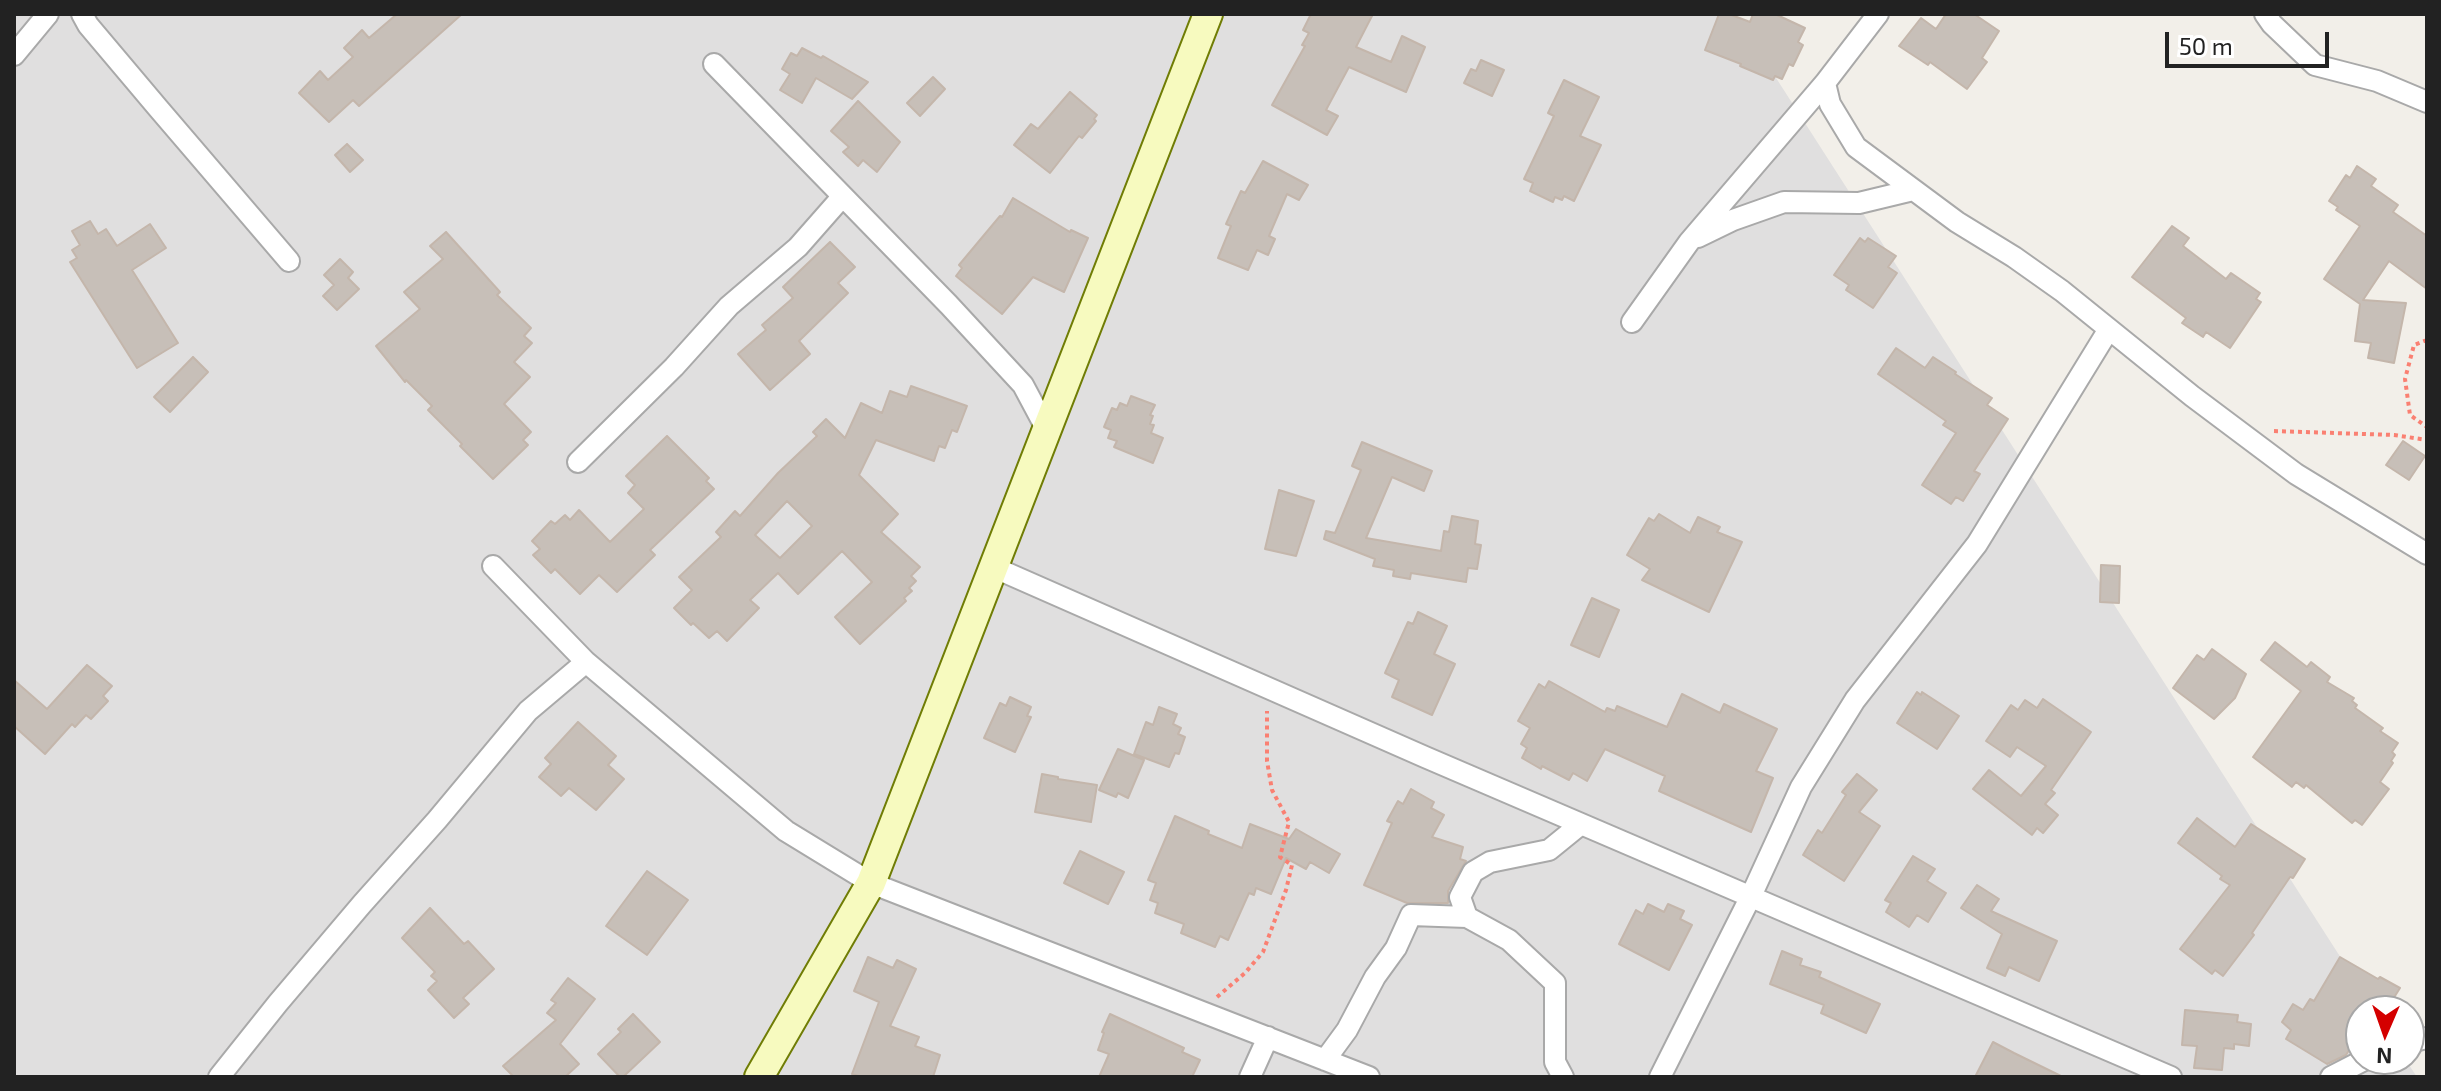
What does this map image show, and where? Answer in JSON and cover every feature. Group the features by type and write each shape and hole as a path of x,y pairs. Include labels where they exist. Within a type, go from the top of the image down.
{"street":[{"path":"14,55 48,14"},
{"path":"82,14 88,25 289,261"},
{"path":"759,1077 871,883 1208,14"},
{"path":"1632,322 1689,242 1825,83 1878,14"},
{"path":"2265,14 2315,65 2377,81 2427,102"},
{"path":"714,64 1023,385 1047,430"},
{"path":"1825,83 1830,104 1856,147 1957,222 2062,291 2296,474 2427,554"},
{"path":"1689,242 1733,220 1784,202 1859,203 1913,190"},
{"path":"578,462 674,367 729,306 798,247 842,197"},
{"path":"1660,1077 1751,896 1801,787 1855,700 1977,544 2109,329"},
{"path":"493,566 586,662 786,831 871,883 1369,1077"},
{"path":"993,567 2171,1077"},
{"path":"219,1077 287,992 528,711 586,662"},
{"path":"1467,917 1460,897 1473,872 1490,862 1549,850 1581,824"},
{"path":"1325,1060 1347,1030 1375,977 1396,948 1411,915 1467,917 1509,940 1555,983 1555,1062 1563,1077"},
{"path":"1250,1077 1268,1037"}],"path":[{"path":"2427,340 2414,345 2405,379 2410,415 2427,427"},
{"path":"2239,432 2302,431 2394,435 2427,440"},
{"path":"1200,1011 1245,973 1263,952 1292,865 1280,857 1289,822 1272,790 1267,761 1267,688"}],"shaded area":[{"path":"14,14 1735,14 2365,995 2345,995 2345,1075 2417,1077 14,1077"}],"building":[{"path":"397,14 462,14 359,106 353,100 329,122 299,93 320,71 328,80 353,57 344,48 362,30 369,38"},
{"path":"1311,14 1373,14 1356,47 1391,62 1402,36 1425,47 1406,92 1349,67 1326,110 1338,116 1327,135 1272,105 1305,46 1302,45 1309,33 1303,30"},
{"path":"1719,14 1729,14 1750,22 1753,14 1775,14 1805,28 1798,42 1803,45 1793,66 1789,64 1782,79 1775,76 1773,80 1705,50"},
{"path":"1946,14 1974,14 1999,31 1982,58 1987,62 1967,89 1930,62 1928,65 1899,46 1921,18 1936,29"},
{"path":"802,48 821,58 823,56 868,82 852,99 816,78 802,103 780,90 790,74 782,69 791,53 797,56"},
{"path":"1481,60 1504,70 1492,96 1464,83 1471,69 1476,71"},
{"path":"933,77 945,89 920,116 907,103"},
{"path":"1564,80 1599,97 1580,136 1601,145 1574,201 1564,196 1562,200 1555,197 1553,202 1530,191 1533,183 1524,179 1554,116 1548,113"},
{"path":"1070,92 1097,115 1096,121 1082,138 1079,136 1050,173 1014,145 1031,124 1038,129"},
{"path":"858,101 900,142 877,172 863,160 858,166 843,152 849,147 831,131"},
{"path":"347,144 363,160 350,172 335,155"},
{"path":"1263,161 1308,185 1299,200 1287,194 1269,236 1275,239 1268,255 1257,250 1248,270 1218,258 1231,226 1226,224 1241,191 1245,193"},
{"path":"2357,166 2376,179 2371,186 2398,205 2393,212 2427,236 2427,289 2389,261 2363,300 2406,303 2394,363 2368,358 2371,343 2355,341 2360,304 2324,279 2360,226 2336,210 2338,207 2329,201 2346,175 2350,178"},
{"path":"1013,198 1070,232 1088,238 1064,292 1033,277 1002,314 956,276 962,268 959,265 1002,217"},
{"path":"90,221 98,234 106,229 117,246 150,224 166,248 132,270 178,343 137,368 70,262 77,258 72,250 80,245 72,231"},
{"path":"2172,226 2189,238 2183,246 2226,279 2231,273 2260,293 2256,299 2261,302 2230,348 2206,332 2203,337 2182,323 2186,318 2132,277"},
{"path":"446,232 500,292 497,295 531,328 524,336 532,343 514,362 530,377 504,404 531,432 523,440 528,445 493,479 428,410 432,406 405,382 376,346 420,309 404,292 443,259 430,246"},
{"path":"1860,238 1865,242 1868,238 1896,256 1888,267 1897,273 1873,308 1846,290 1849,285 1834,275"},
{"path":"830,242 855,267 838,283 848,293 799,341 810,354 770,390 738,354 766,330 762,325 793,298 783,287"},
{"path":"340,259 353,272 348,278 359,289 337,310 323,296 334,285 324,275"},
{"path":"1896,348 1925,368 1933,357 1992,398 1987,405 2008,419 1974,471 1980,474 1963,501 1956,497 1951,504 1922,485 1956,433 1943,425 1946,421 1878,374"},
{"path":"193,357 208,372 170,412 154,397"},
{"path":"911,386 967,406 957,432 952,430 945,448 939,446 934,461 876,440 859,475 898,514 881,532 920,567 911,576 916,581 909,588 912,591 904,598 906,601 860,644 835,617 872,582 842,551 798,594 778,573 750,600 759,608 727,641 717,631 709,638 674,608 692,590 679,577 721,537 716,532 735,511 740,516 778,473 817,436 813,432 826,419 845,438 861,403 882,413 890,391 907,397","holes":["787,501 812,526 780,558 755,535"]},
{"path":"1131,396 1155,405 1150,415 1153,416 1150,424 1154,425 1151,433 1163,438 1153,463 1114,447 1117,441 1108,438 1111,430 1104,427 1112,408 1117,410 1120,403 1127,406"},
{"path":"667,436 709,478 706,481 714,489 650,550 655,555 617,592 599,575 580,594 555,569 551,573 533,555 540,549 532,541 551,521 555,524 565,515 570,520 579,510 610,542 644,509 628,493 635,485 626,476"},
{"path":"2403,441 2425,456 2409,480 2386,465"},
{"path":"1362,442 1432,471 1424,491 1392,477 1366,538 1441,551 1444,531 1449,532 1452,516 1478,521 1475,544 1481,545 1477,569 1468,568 1466,582 1411,573 1410,579 1393,576 1394,570 1373,566 1375,559 1324,539 1326,531 1335,533 1361,470 1352,466"},
{"path":"1279,490 1314,501 1296,556 1265,549"},
{"path":"1659,514 1690,533 1698,517 1720,527 1717,532 1742,542 1709,612 1642,580 1650,569 1627,555 1649,518 1654,521"},
{"path":"2101,565 2120,566 2119,603 2100,602"},
{"path":"1592,598 1619,610 1599,657 1571,645"},
{"path":"1418,612 1447,626 1434,654 1455,664 1432,715 1392,697 1399,680 1385,673 1408,622 1413,624"},
{"path":"2275,642 2307,667 2311,662 2330,677 2327,682 2354,698 2355,708 2398,743 2392,752 2395,755 2391,761 2393,763 2380,782 2389,789 2362,825 2355,820 2352,823 2306,785 2304,788 2296,782 2292,787 2253,757 2301,691 2261,660"},
{"path":"2212,649 2246,674 2235,698 2214,719 2173,688 2197,655 2204,660"},
{"path":"87,665 112,686 103,696 108,701 91,719 86,715 75,727 72,724 45,754 14,726 14,680 47,709"},
{"path":"1549,681 1605,712 1607,708 1615,711 1617,706 1667,727 1682,694 1720,713 1724,704 1777,729 1756,771 1773,778 1751,832 1659,791 1665,776 1605,749 1587,781 1573,773 1569,780 1522,758 1527,748 1521,744 1530,728 1518,721 1539,684 1545,688"},
{"path":"1917,692 1921,695 1922,692 1959,716 1937,749 1897,723"},
{"path":"1010,697 1031,707 1027,716 1031,717 1015,752 984,738 1000,703 1006,706"},
{"path":"2043,699 2091,732 2051,790 2055,793 2045,804 2058,815 2043,833 2037,828 2032,835 1973,789 1989,770 2021,796 2046,766 2017,747 2010,757 1986,741 2011,705 2018,710 2025,700 2037,708"},
{"path":"1159,707 1177,714 1173,724 1181,728 1178,734 1185,737 1179,754 1175,753 1169,767 1134,754 1146,722 1153,725"},
{"path":"578,722 616,756 608,765 624,779 596,810 569,788 561,796 539,777 551,764 545,758"},
{"path":"1118,749 1144,760 1128,798 1099,790"},
{"path":"1042,774 1097,785 1091,822 1035,812"},
{"path":"1857,774 1877,790 1859,812 1880,826 1844,881 1803,855 1818,830 1822,833 1846,795 1842,792"},
{"path":"1411,789 1434,802 1431,808 1444,815 1432,837 1463,847 1460,859 1466,861 1448,891 1448,903 1407,903 1364,885 1392,823 1387,821 1398,801 1403,804"},
{"path":"1175,816 1242,848 1250,824 1289,839 1296,829 1340,854 1329,873 1310,862 1306,869 1286,858 1271,894 1256,888 1254,895 1249,893 1228,940 1220,936 1215,947 1181,933 1184,924 1155,913 1158,903 1150,900 1156,883 1148,880"},
{"path":"2197,818 2235,847 2251,824 2305,859 2223,976 2215,970 2212,974 2180,949 2230,885 2178,843"},
{"path":"1080,851 1124,872 1108,904 1064,883"},
{"path":"1913,856 1935,869 1927,881 1946,893 1928,922 1917,915 1909,927 1886,912 1891,903 1885,900"},
{"path":"647,871 688,900 647,955 606,926"},
{"path":"1977,885 1999,899 1991,911 2057,941 2039,981 2009,967 2005,976 1987,968 2002,934 1961,908"},
{"path":"1648,904 1664,912 1668,904 1684,911 1680,919 1692,925 1669,970 1619,944 1636,910 1643,914"},
{"path":"430,908 464,944 468,941 494,969 463,998 469,1004 454,1018 428,990 437,981 431,976 435,972 402,938"},
{"path":"1782,951 1802,959 1800,965 1821,972 1819,977 1880,1004 1866,1033 1821,1013 1824,1005 1770,984"},
{"path":"868,957 893,968 897,960 916,969 890,1026 919,1037 915,1046 940,1055 933,1077 862,1077 852,1074 879,1002 854,991"},
{"path":"2340,957 2400,988 2396,995 2345,995 2345,1055 2327,1064 2286,1039 2291,1030 2282,1022 2293,1004 2303,1010 2310,999 2314,1001"},
{"path":"568,978 595,999 560,1044 579,1064 565,1077 514,1077 503,1066 556,1020 547,1013 556,1003 551,1000"},
{"path":"2185,1010 2238,1015 2237,1022 2251,1024 2249,1046 2234,1044 2234,1049 2224,1048 2222,1070 2194,1068 2197,1046 2182,1045"},
{"path":"633,1014 660,1042 620,1077 598,1054 621,1032 618,1029"},
{"path":"1110,1014 1184,1048 1182,1052 1200,1060 1192,1077 1099,1077 1109,1054 1098,1050"},
{"path":"1993,1042 2014,1053 2063,1077 1975,1077"}]}
